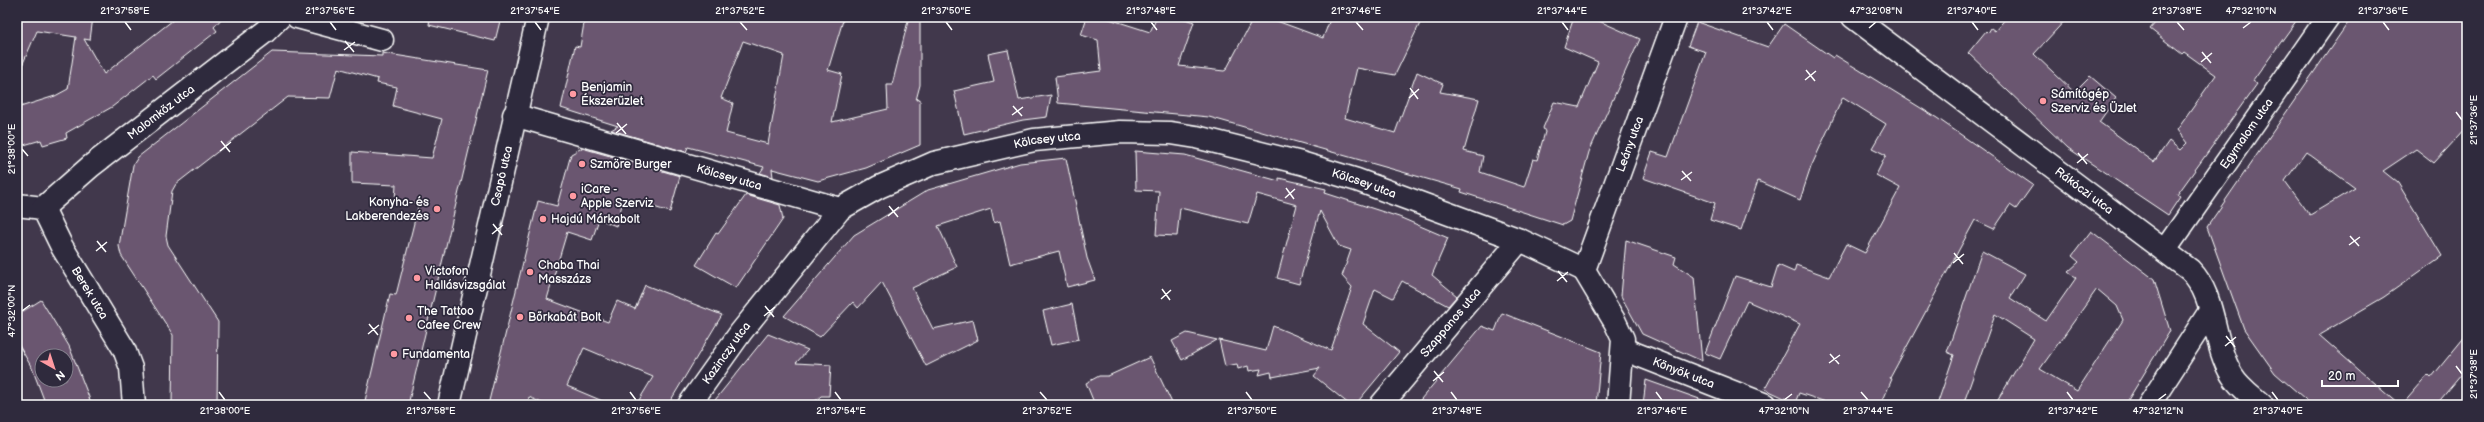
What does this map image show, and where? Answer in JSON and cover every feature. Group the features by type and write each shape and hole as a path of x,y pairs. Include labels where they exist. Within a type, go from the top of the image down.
{"street":[{"name":"Malomköz utca","path":"43,208 91,166 266,30 280,17"},
{"path":"297,17 382,40"},
{"name":"Csapó utca","path":"449,405 514,115 538,17"},
{"name":"Leány utca","path":"1584,270 1676,17"},
{"name":"Rákóczi utca","path":"1853,17 2165,250 2198,279 2230,371 2239,384 2262,405"},
{"name":"Egymalom utca","path":"2165,250 2328,17"},
{"name":"Kölcsey utca","path":"514,115 840,209 921,168 970,153 1057,137 1145,132 1196,137 1330,171 1520,240 1584,270"},
{"path":"17,205 43,208"},
{"name":"Berek utca","path":"43,208 62,247 124,349 131,368 134,405"},
{"name":"Kazinczy utca","path":"689,405 741,332 840,209"},
{"name":"Szappanos utca","path":"1381,405 1520,240"},
{"path":"1584,270 1619,329 1623,339 1618,405"},
{"path":"2149,405 2210,311"},
{"name":"Könyök utca","path":"1623,349 1766,405"}],"building":[{"path":"17,17 93,17 90,40 84,39 104,74 177,17 223,17 214,27 217,31 156,79 153,75 112,107 66,133 67,138 43,145 41,140 17,147 17,108 55,96 68,89 76,37 37,31 17,77"},
{"path":"430,17 501,17 495,41 429,25"},
{"path":"585,17 844,17 828,70 842,74 832,122 888,109 887,85 892,85 909,17 920,17 920,85 916,100 920,99 920,145 866,168 818,181 772,169 773,177 760,173 764,167 688,147 686,152 611,130 618,126 561,108 575,46 580,47","holes":["743,41 784,55 768,144 726,133 733,103 721,98"]},
{"path":"1087,17 1103,17 1150,32 1157,17 1179,17 1194,22 1179,66 1224,71 1226,70 1254,17 1266,17 1323,38 1331,17 1423,17 1395,75 1357,68 1345,118 1395,133 1417,72 1443,84 1440,92 1479,99 1464,151 1483,156 1480,172 1524,187 1533,159 1537,160 1545,132 1543,128 1554,102 1579,107 1598,62 1564,47 1574,17 1590,17 1640,39 1589,152 1570,221 1563,225 1461,192 1462,189 1209,117 1058,103 1055,77 1101,71 1098,40 1081,35"},
{"path":"2007,17 2068,17 2034,54 2074,92 2090,76 2116,98 2099,122 2154,162 2169,141 2180,150 2187,143 2177,130 2216,75 2184,52 2182,54 2150,29 2160,17 2299,17 2253,81 2257,84 2177,195 2180,197 2168,215 2068,148 1968,53 1986,31 1988,33 1991,28 1995,31"},
{"path":"2352,17 2467,17 2467,127 2434,163 2416,149 2383,171 2398,183 2442,256 2384,297 2319,335 2399,405 2312,405 2275,373 2244,329 2207,227","holes":["2306,152 2355,188 2310,215 2285,181"]},
{"path":"1697,22 1768,47 1784,24 1833,58 1835,55 1937,118 2033,185 2016,209 2010,205 1994,229 1975,220 1890,378 1892,379 1881,405 1835,405 1799,393 1795,403 1765,389 1800,324 1747,301 1720,359 1705,353 1735,276 1771,287 1778,265 1794,272 1796,265 1829,277 1846,244 1865,253 1900,188 1876,175 1886,155 1872,148 1886,124 1843,97 1811,167 1800,200 1758,181 1741,230 1710,220 1715,203 1643,178 1652,152 1668,157 1706,52 1688,46"},
{"path":"1008,50 1019,100 1051,95 1047,117 1023,120 964,134 954,91 994,82 988,54"},
{"path":"272,52 382,56 382,53 488,70 408,405 364,405 390,294 396,295 419,203 395,200 396,185 352,183 352,152 432,158 442,119 393,106 397,87 377,83 378,79 338,68 330,98 288,97 176,184 172,191 166,236 168,245 218,322 217,405 172,405 173,335 121,255 119,246 133,165 138,157"},
{"path":"582,148 680,176 670,212 624,198 616,226 599,219 592,240 567,232 547,299 608,322 617,301 635,309 645,285 722,315 668,405 636,405 653,377 584,348 567,386 612,405 546,405 529,397 527,405 488,405 538,201 557,206 571,154"},
{"path":"1135,151 1185,155 1279,181 1279,178 1326,189 1325,193 1399,217 1448,238 1432,275 1457,296 1448,306 1402,281 1393,298 1375,289 1363,324 1399,352 1355,405 1350,405 1314,376 1320,368 1272,377 1271,372 1259,375 1261,369 1249,371 1248,366 1238,369 1237,364 1225,366 1219,340 1266,351 1273,326 1331,350 1352,287 1342,276 1351,250 1339,246 1320,211 1299,284 1277,278 1297,205 1257,194 1248,224 1180,208 1177,236 1156,235 1159,191 1136,190"},
{"path":"1066,158 1087,258 1095,280 1067,287 1059,251 1010,264 1000,221 994,223 991,209 938,226 957,267 912,288 933,329 973,320 978,340 926,366 882,282 858,308 853,302 820,337 784,316 854,235 928,190 1020,163"},
{"path":"746,195 780,205 783,219 736,288 696,265 716,233 718,234"},
{"path":"2091,231 2154,279 2170,331 2125,405 1995,405 2034,339 1995,314 1963,405 1937,405 1954,355 1947,352 1982,251 2025,274 2010,298 2046,321 2076,278 2068,272 2079,262 2072,256","holes":["2097,289 2117,306 2123,320 2077,391 2040,369"]},
{"path":"1626,240 1676,257 1674,264 1694,277 1702,361 1642,334 1621,296"},
{"path":"41,300 70,348 34,348 34,373 17,342 17,315"},
{"path":"1072,304 1079,339 1051,345 1043,311"},
{"path":"1502,313 1601,352 1596,405 1416,405 1482,326 1495,331"},
{"path":"1187,333 1217,340 1182,360 1172,341"},
{"path":"768,334 808,350 796,363 831,365 829,396 821,396 811,405 711,405"},
{"path":"2467,334 2467,368 2436,405 2402,405 2428,375 2431,378"},
{"path":"1150,357 1173,405 1095,405 1086,383 1099,376 1108,376"},
{"path":"74,359 92,405 46,405 40,388 74,388"},
{"path":"1646,380 1708,402 1708,405 1643,405"}],"place":[{"name":"Benjamin Ékszerüzlet","path":"573,94"},
{"name":"Sámítógép Szerviz és Üzlet","path":"2043,101"},
{"name":"Szmöre Burger","path":"582,164"},
{"name":"iCare - Apple Szerviz","path":"573,196"},
{"name":"Konyha- és Lakberendezés","path":"437,209"},
{"name":"Hajdú Márkabolt","path":"543,219"},
{"name":"Chaba Thai Masszázs","path":"530,272"},
{"name":"Victofon Hallásvizsgálat","path":"417,278"},
{"name":"Bőrkabát Bolt","path":"520,317"},
{"name":"The Tattoo Cafee Crew","path":"409,318"},
{"name":"Fundamenta","path":"394,354"}]}
